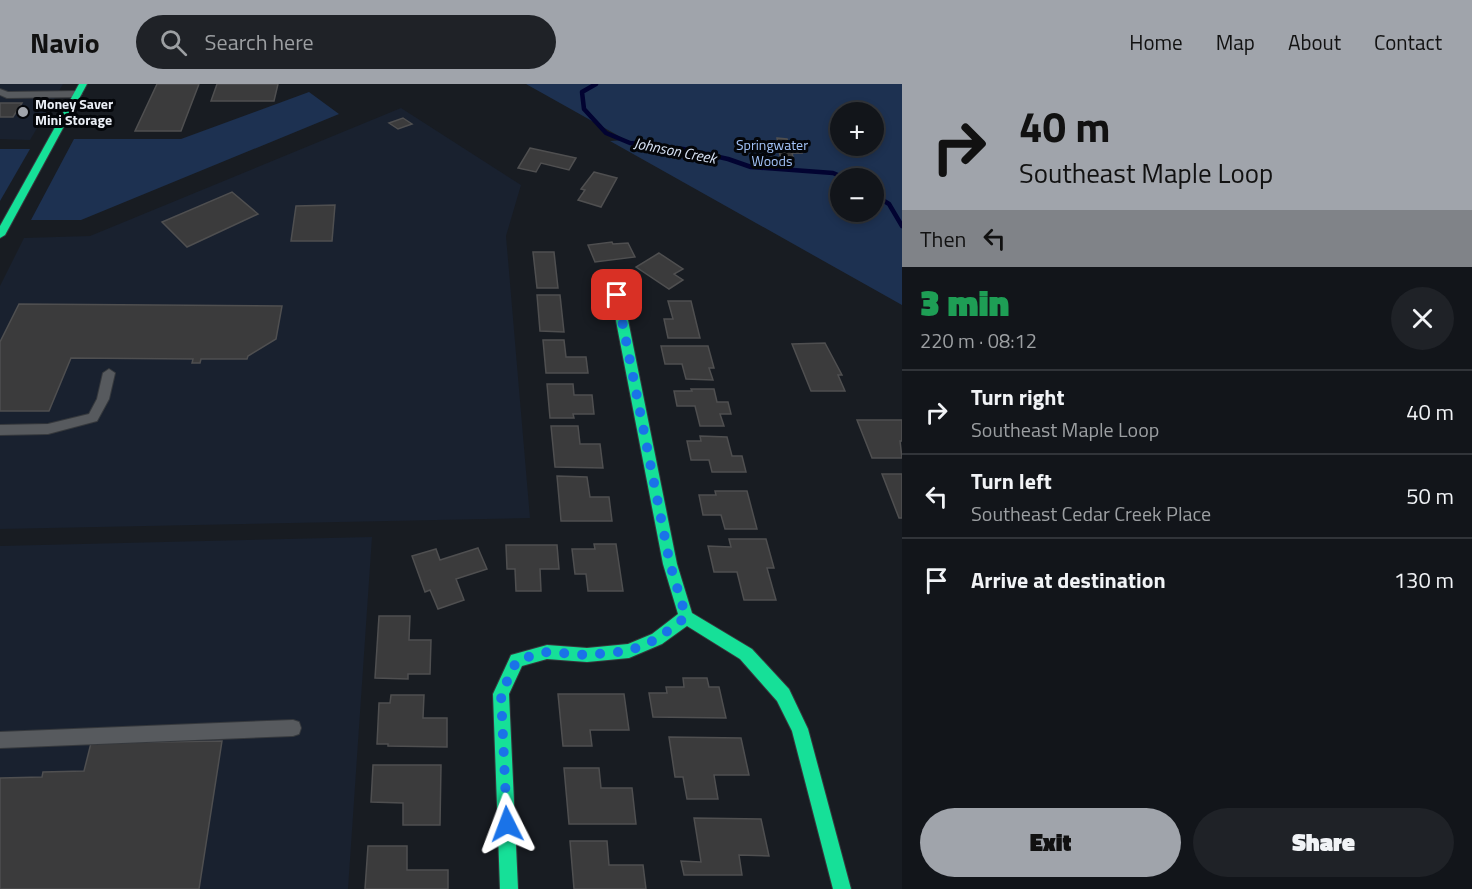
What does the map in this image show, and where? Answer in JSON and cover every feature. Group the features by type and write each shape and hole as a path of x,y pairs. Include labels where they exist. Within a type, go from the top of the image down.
{"street":[{"path":"0,235 81,89"},
{"path":"617,295 670,564 686,617 746,654 783,695 800,729 842,889"},
{"path":"510,889 501,694 517,660 547,652 587,655 629,651 657,639 686,617"}],"lane":[{"path":"4,84 0,93 81,89"},
{"path":"0,430 48,429 93,418 103,399 109,373"},
{"path":"0,740 293,728"}],"shaded area":[{"name":"Money Saver Mini Storage","path":"0,84 63,84 30,140 0,139"},
{"path":"401,108 521,185 506,236 530,518 0,529 0,286 24,238 90,236"},
{"path":"372,537 348,889 0,889 0,546"}],"green space":[{"name":"Springwater Woods","path":"526,84 902,84 902,305 610,141 626,140"},
{"path":"309,92 339,114 81,220 31,220 74,139 181,139"},
{"path":"0,149 30,149 0,201"}],"building":[{"path":"157,84 199,84 181,131 135,131"},
{"path":"217,84 278,84 274,101 211,101"},
{"path":"0,103 22,103 13,117 0,117"},
{"path":"403,118 412,124 398,129 389,123"},
{"path":"777,138 787,139 789,145 799,145 802,153 792,153 793,157 780,156"},
{"path":"530,148 576,158 569,170 541,163 536,172 518,168"},
{"path":"594,172 617,178 601,207 578,200 585,190 581,189"},
{"path":"232,192 258,214 187,247 162,222"},
{"path":"335,205 332,241 291,241 296,206"},
{"path":"612,242 613,244 628,243 635,257 595,262 588,245"},
{"path":"533,252 554,252 558,288 537,288"},
{"path":"659,253 683,269 674,274 683,280 669,289 636,267"},
{"path":"537,295 560,295 564,332 540,331"},
{"path":"668,301 691,301 700,338 668,338 664,319 673,319"},
{"path":"19,304 282,306 276,339 248,356 247,359 201,359 200,363 192,363 193,359 71,358 49,411 0,411 0,342"},
{"path":"543,340 564,340 566,357 586,357 588,373 546,373"},
{"path":"825,343 842,375 838,375 845,391 811,391 792,344"},
{"path":"661,346 708,346 714,368 709,368 713,380 686,379 682,364 665,364"},
{"path":"547,384 573,384 574,395 592,395 594,414 573,414 574,418 550,418"},
{"path":"691,389 714,389 717,402 728,402 731,414 720,414 724,426 700,426 695,406 677,406 674,391 692,391"},
{"path":"857,420 902,420 902,441 900,441 902,458 872,458"},
{"path":"551,426 578,426 580,444 600,444 603,468 555,467"},
{"path":"700,436 727,437 732,456 742,456 746,472 712,472 709,460 691,460 687,441 701,441"},
{"path":"882,474 902,474 902,518 899,518"},
{"path":"557,476 587,477 590,497 609,497 612,521 561,521"},
{"path":"715,491 747,491 757,529 725,529 721,515 703,515 699,495 716,495"},
{"path":"729,539 766,539 774,568 767,568 776,600 744,600 737,572 714,572 708,546 731,547"},
{"path":"594,544 616,544 623,591 588,591 586,574 575,574 572,549 595,549"},
{"path":"506,545 557,545 559,569 540,569 541,591 516,591 515,569 507,569"},
{"path":"478,548 487,569 456,579 464,600 438,609 430,590 425,592 412,556 436,549 440,560"},
{"path":"379,616 410,616 409,640 431,640 430,674 408,674 408,679 375,678"},
{"path":"683,678 707,678 709,687 719,687 726,718 653,717 649,693 667,693 666,687 684,687"},
{"path":"558,694 624,694 629,730 590,730 592,746 563,746"},
{"path":"391,695 424,695 423,718 447,718 447,747 377,744 379,703 390,703"},
{"path":"669,737 741,738 749,775 714,775 718,799 687,799 683,777 675,777"},
{"path":"222,741 199,889 0,889 0,778 42,777 43,772 84,771 91,743"},
{"path":"373,765 441,765 440,825 403,825 403,803 371,802"},
{"path":"564,768 599,768 601,788 632,788 636,824 569,824"},
{"path":"694,818 761,819 769,856 739,855 742,875 684,875 681,861 701,862"},
{"path":"570,841 607,841 609,865 643,865 646,889 574,889"},
{"path":"368,846 407,846 407,870 448,870 448,889 365,889"}],"waterway":[{"name":"Johnson Creek","path":"596,84 582,92 584,109 606,133 630,143 683,149 728,159 751,167 830,173"},
{"name":"Johnson Creek","path":"884,201 889,204 902,226"}],"traffic: fast":[{"path":"0,235 83,84"},
{"path":"617,295 670,564 686,617 746,654 783,695 800,729 842,889"},
{"path":"509,889 501,694 517,660 547,652 587,655 629,651 657,639 686,617"}],"place":[{"name":"Money Saver Mini Storage","path":"23,112"}],"route":[{"path":"507,824 501,694 517,660 547,652 587,655 629,651 657,639 686,617 670,564 617,295"}]}
